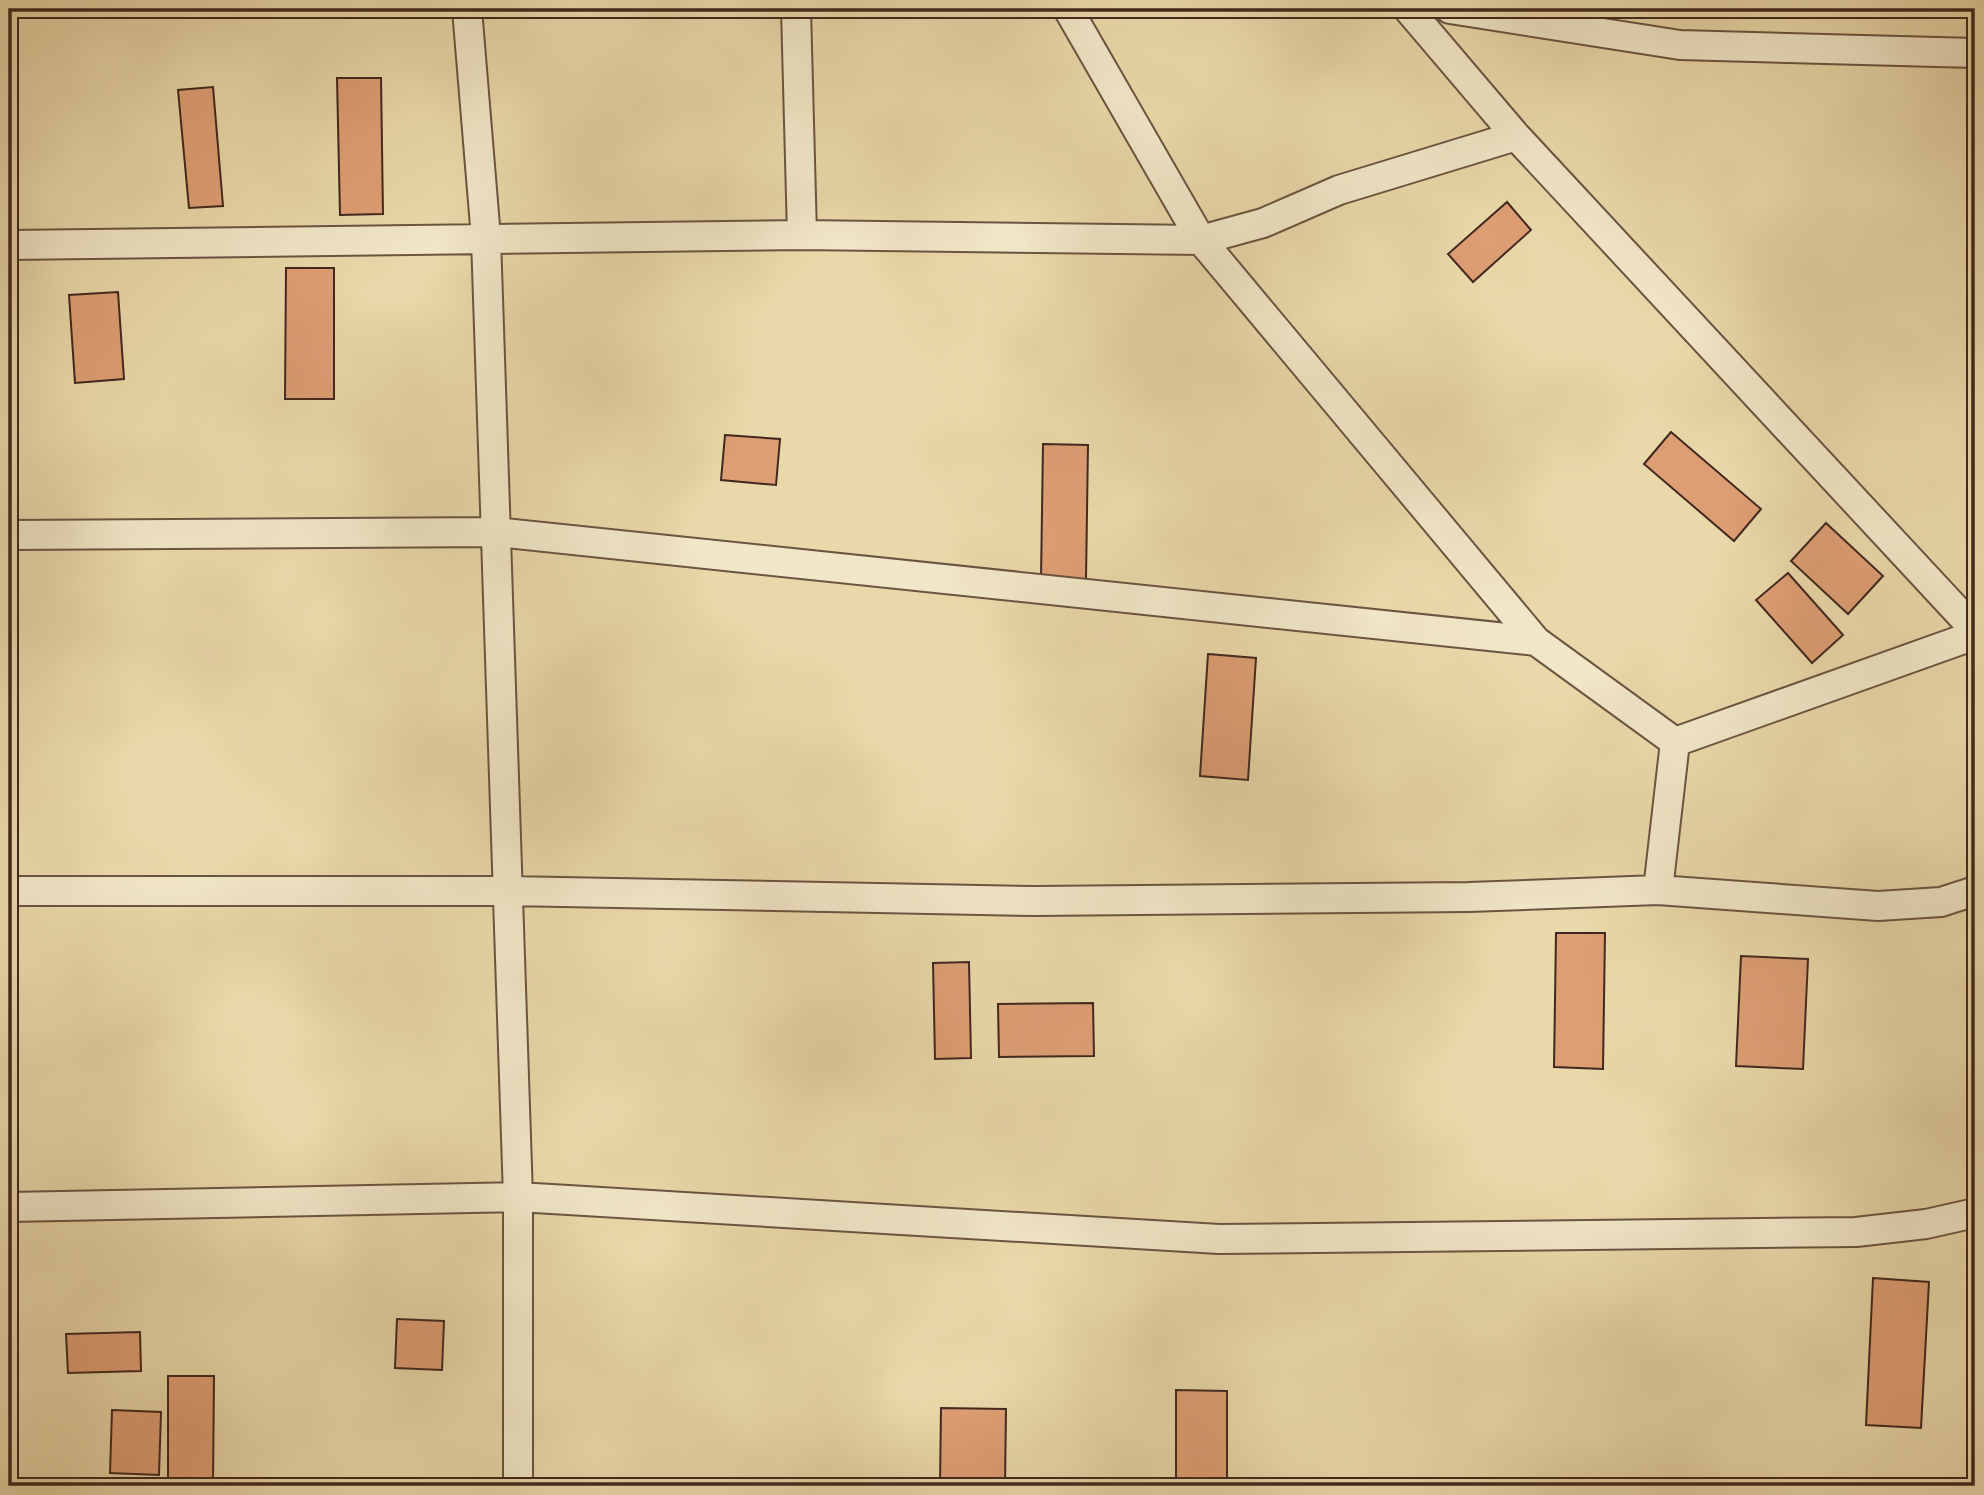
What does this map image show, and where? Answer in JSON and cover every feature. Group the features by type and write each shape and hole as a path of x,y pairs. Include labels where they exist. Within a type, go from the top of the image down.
{"street":[{"path":"467,9 486,238 518,1197 518,1486"},
{"path":"796,9 802,235"},
{"path":"1068,9 1201,240 1536,641 1675,742"},
{"path":"1408,9 1516,136 1975,632 1675,742"},
{"path":"1450,9 1680,45 1975,53"},
{"path":"9,245 802,235 1201,240 1263,223 1339,190 1516,136"},
{"path":"9,535 496,532 1536,641"},
{"path":"1658,890 1675,742"},
{"path":"9,891 508,891 1049,901 1469,897 1658,890 1878,906 1941,902 1975,891"},
{"path":"9,1207 518,1197 1219,1238 1856,1232 1926,1224 1975,1213"}],"building":[{"path":"337,78 381,78 383,214 340,215"},
{"path":"213,87 223,206 189,208 178,90"},
{"path":"1507,202 1531,230 1473,282 1448,254"},
{"path":"286,268 334,268 334,399 285,399"},
{"path":"118,292 124,379 75,383 69,295"},
{"path":"1671,432 1761,509 1734,541 1644,464"},
{"path":"725,435 780,439 776,485 721,480"},
{"path":"1043,444 1088,445 1086,580 1041,579"},
{"path":"1826,523 1883,576 1848,614 1791,561"},
{"path":"1788,573 1843,635 1812,663 1756,600"},
{"path":"1208,654 1256,658 1248,780 1200,776"},
{"path":"1556,933 1605,933 1603,1069 1554,1067"},
{"path":"1741,956 1808,959 1803,1069 1736,1066"},
{"path":"969,962 971,1058 935,1059 933,963"},
{"path":"1093,1003 1094,1056 999,1057 998,1004"},
{"path":"1873,1278 1929,1282 1921,1428 1866,1425"},
{"path":"397,1319 444,1321 442,1370 395,1368"},
{"path":"140,1332 141,1371 68,1373 66,1334"},
{"path":"168,1376 214,1376 213,1486 168,1486"},
{"path":"1176,1390 1227,1391 1227,1486 1176,1486"},
{"path":"941,1408 1006,1409 1005,1486 940,1486"},
{"path":"112,1410 161,1412 159,1475 110,1473"}]}
